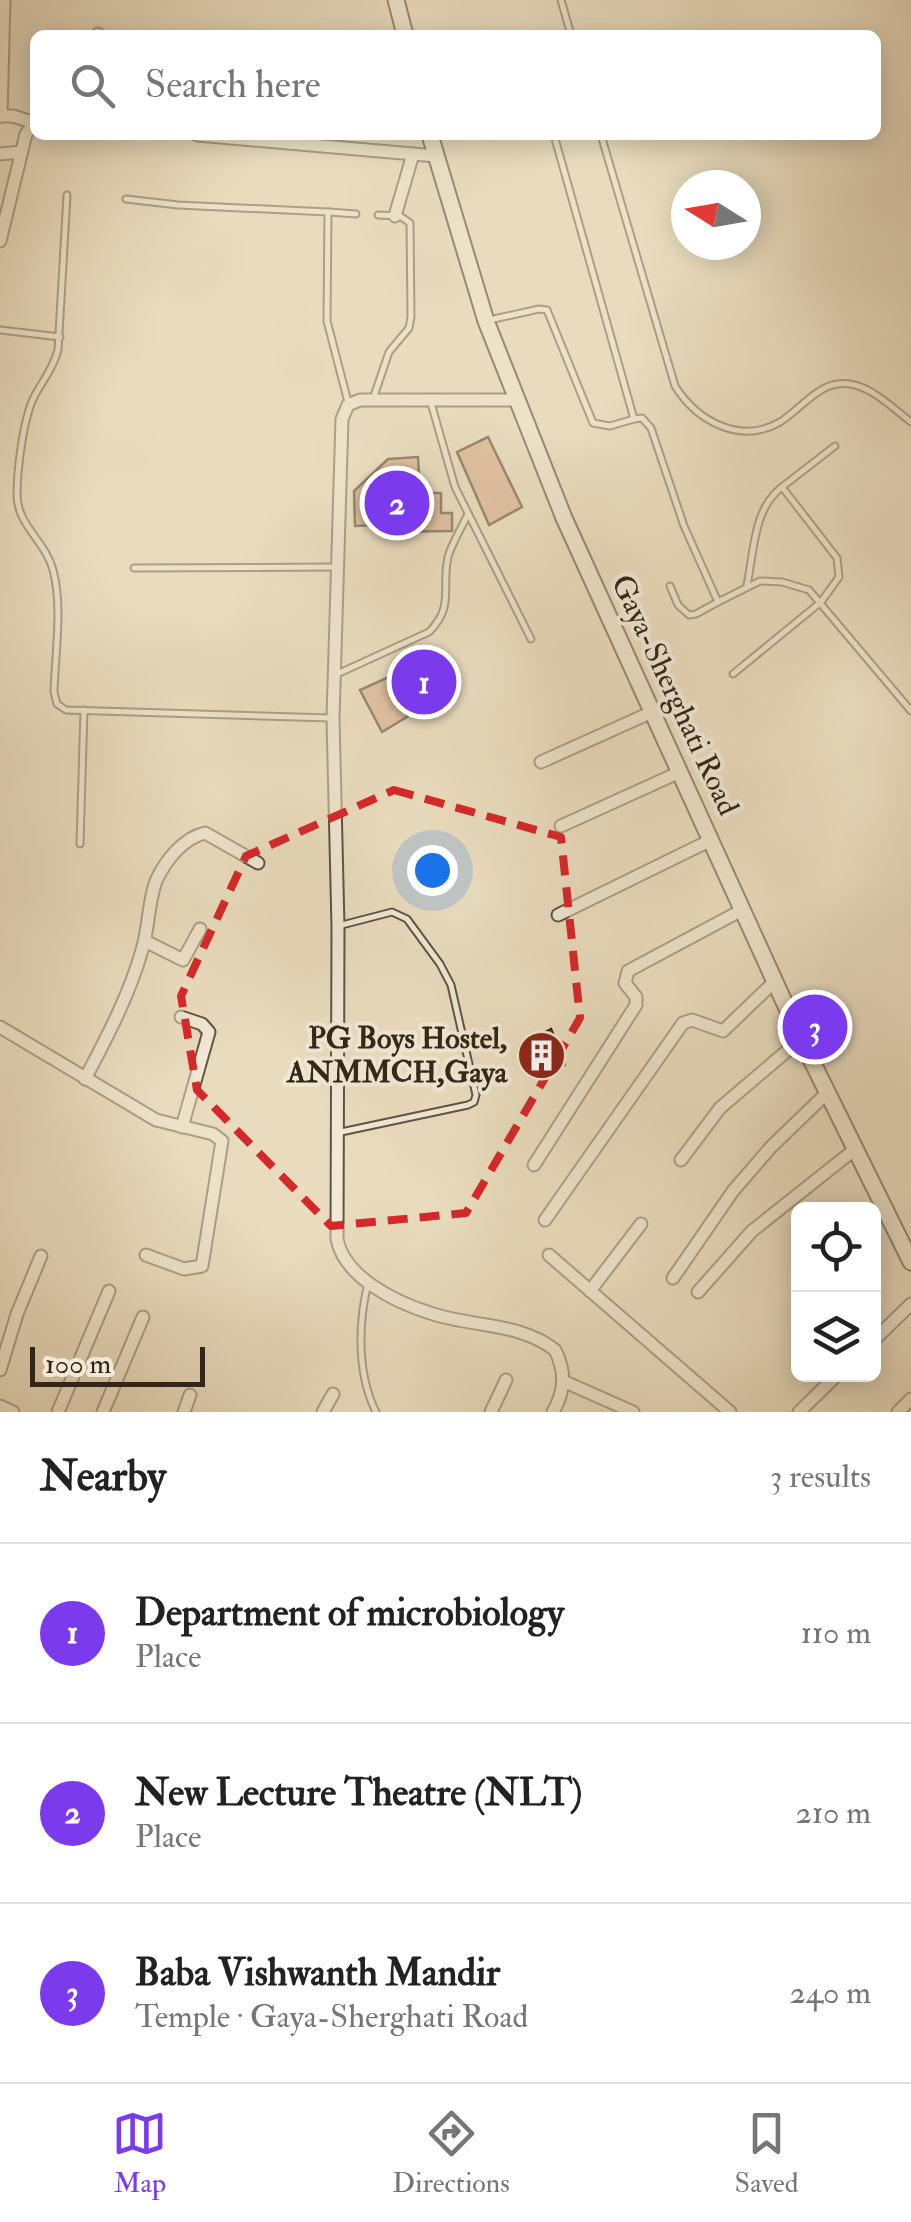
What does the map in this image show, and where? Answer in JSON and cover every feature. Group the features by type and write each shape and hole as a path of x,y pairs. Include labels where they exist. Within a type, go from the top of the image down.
{"main road":[{"path":"396,0 404,30"},
{"name":"Gaya-Sherghati Road","path":"431,140 486,321 564,518 801,1040 911,1262"}],"street":[{"path":"4,0 0,116 30,121"},
{"path":"1,232 30,129"},
{"path":"254,140 436,156"},
{"path":"0,154 22,152"},
{"path":"395,216 412,154"},
{"path":"516,400 373,399 348,405 339,436 333,718 339,1249 344,1260 368,1282 432,1314 524,1333 546,1343 560,1359 563,1381 553,1412"},
{"path":"542,762 652,712"},
{"path":"562,826 680,772"},
{"path":"85,1079 117,1018 145,941 157,880 174,853 198,834 212,834 258,863"},
{"path":"558,915 711,840"},
{"path":"534,1165 636,1005 636,998 624,983 628,971 742,910"},
{"path":"145,941 182,960 200,929"},
{"path":"545,1220 683,1023 692,1020 723,1031 774,982"},
{"path":"181,1017 202,1024 209,1032 182,1127"},
{"path":"0,1027 156,1120 213,1134 222,1141 205,1262 199,1268 184,1269 146,1255"},
{"path":"681,1160 720,1108 801,1040"},
{"path":"673,1278 733,1191 771,1147 827,1093"},
{"path":"698,1292 752,1231 854,1150"},
{"path":"590,1290 641,1224"},
{"path":"549,1255 730,1412"},
{"path":"0,1370 41,1256"},
{"path":"58,1412 109,1291"},
{"path":"881,1333 911,1304"},
{"path":"103,1412 143,1317"},
{"path":"490,1412 506,1380"},
{"path":"563,1381 633,1412"},
{"path":"799,1412 830,1382"},
{"path":"323,1412 333,1394"},
{"path":"184,1412 190,1395"},
{"path":"898,1412 911,1400"},
{"path":"0,1406 13,1412"}],"lane":[{"path":"561,0 570,30"},
{"path":"555,140 634,419"},
{"path":"602,140 675,386 688,407 732,430 756,432 778,423 824,389 854,384 911,422"},
{"path":"67,195 60,337 54,368 28,412 17,499 24,522 39,540 53,568 57,704 66,710 333,718"},
{"path":"126,199 356,214"},
{"path":"328,212 327,321 348,405"},
{"path":"373,399 389,352 404,336 411,317 412,231 406,219 378,215"},
{"path":"486,321 539,308 547,310 594,422 610,426 642,418 651,428 684,526 718,602"},
{"path":"0,330 60,337"},
{"path":"431,402 454,486 531,639"},
{"path":"747,585 760,516 771,496 835,446"},
{"path":"733,674 835,587 840,566 782,487"},
{"path":"334,676 429,632 438,623 446,608 448,557 468,514"},
{"path":"134,568 336,567"},
{"path":"670,586 678,604 689,615 760,582 809,590 911,711"},
{"path":"80,844 84,710"},
{"path":"338,926 392,912 407,919 451,985 476,1095 468,1105 338,1132"},
{"path":"368,1282 362,1340 366,1389 376,1412"}],"highlighted area":[{"path":"394,790 561,837 580,1018 466,1213 331,1226 197,1090 181,996 246,856"}],"building":[{"path":"488,437 522,507 489,525 457,452"},
{"path":"418,457 420,493 441,493 441,513 452,513 452,531 380,532 380,525 355,526 354,491 388,459"},
{"path":"424,662 437,688 422,695 407,671"},
{"path":"391,676 410,715 382,732 360,690"},
{"name":"PG Boys Hostel, ANMMCH,Gaya","path":"551,1029 565,1065 530,1076 520,1046"}],"place":[{"name":"New Lecture Theatre (NLT)","path":"397,503"},
{"name":"Department of microbiology","path":"424,682"},
{"name":"Baba Vishwanth Mandir","path":"815,1027"},
{"name":"PG Boys Hostel, ANMMCH,Gaya","path":"542,1055"}]}
